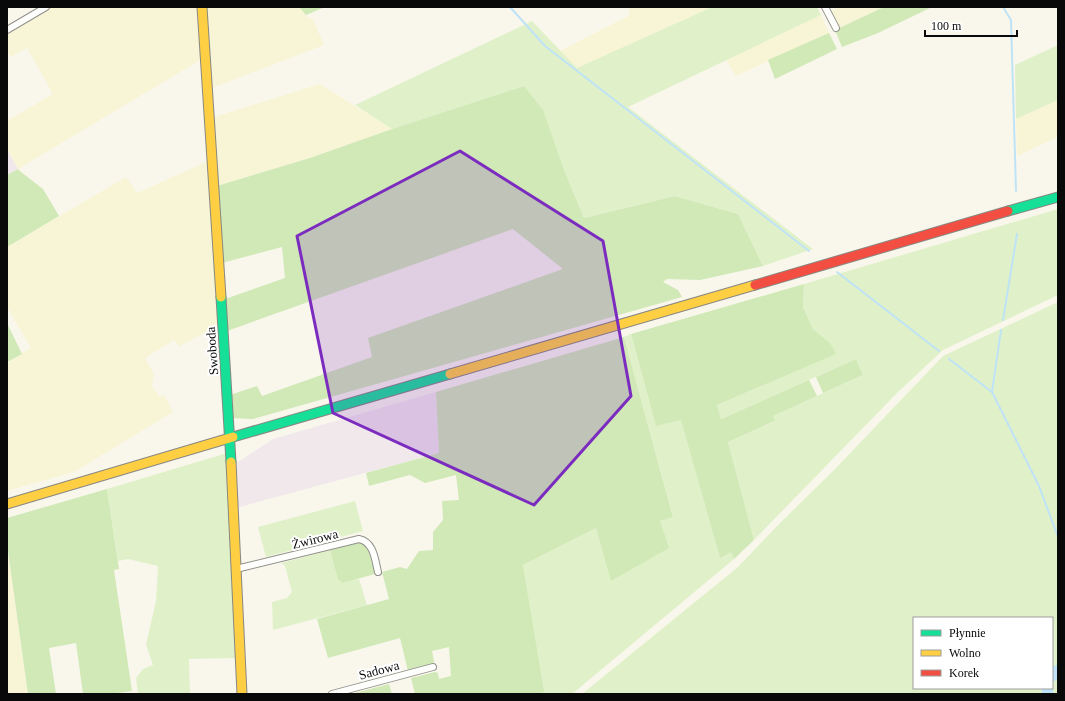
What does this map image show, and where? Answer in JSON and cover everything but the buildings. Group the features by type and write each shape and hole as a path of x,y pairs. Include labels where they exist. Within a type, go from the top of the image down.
{"main road":[{"name":"Swoboda","path":"202,7 230,439 242,694"},
{"path":"7,504 1058,197"}],"street":[{"path":"7,30 46,7"},
{"path":"825,7 836,28"},
{"name":"Żwirowa","path":"236,569 360,539 368,542 378,572"},
{"name":"Sadowa","path":"332,694 432,667"}],"highlighted area":[{"path":"460,151 603,241 631,396 534,505 333,413 297,236"}],"shaded area":[{"path":"51,7 198,7 202,59 18,169 7,149 7,121 53,94 27,48 11,57 7,52 7,33"},
{"path":"206,7 299,7 308,18 313,19 324,45 212,88"},
{"path":"628,7 712,7 577,68 560,51 630,15"},
{"path":"839,7 884,7 835,30 826,13"},
{"path":"821,15 829,33 736,76 726,60"},
{"path":"320,84 392,129 310,158 217,186 214,117"},
{"path":"1058,100 1058,137 1017,156 1016,119"},
{"path":"7,149 18,169 7,175"},
{"path":"208,161 219,326 179,346 174,340 145,358 154,374 152,386 159,396 164,395 173,412 74,472 7,491 7,362 31,348 7,307 7,247 126,177 137,193"},
{"path":"436,392 439,453 236,508 234,468 238,462 273,439"},
{"path":"7,544 28,694 7,694"}],"green space":[{"path":"299,7 325,7 306,15"},
{"path":"712,7 817,7 821,15 628,107 813,249 763,266 738,214 675,196 584,218 564,170 524,86 392,129 355,105 532,21 577,68"},
{"path":"884,7 932,7 878,33 842,47 835,30"},
{"path":"829,33 837,49 775,79 768,60"},
{"path":"1058,45 1058,100 1016,119 1015,65"},
{"path":"524,86 543,110 564,170 584,218 675,196 738,214 763,266 700,280 667,279 663,282 678,290 682,297 253,419 230,418 230,395 257,386 262,396 372,357 368,338 563,269 513,229 227,331 225,299 285,278 282,247 222,263 217,186 310,158 392,129"},
{"path":"18,169 43,189 59,216 7,247 7,175"},
{"path":"1058,209 1058,295 943,350 897,393 754,540 728,442 774,422 773,416 863,375 856,359 721,419 717,405 835,354 830,343 813,329 803,307 804,284"},
{"path":"804,284 803,307 813,329 830,343 836,354 717,405 721,419 809,380 817,396 773,416 775,421 728,442 754,540 734,559 731,552 720,558 681,420 656,426 631,334"},
{"path":"1058,302 1058,694 582,694 738,567 834,470 943,356"},
{"path":"7,323 22,354 7,362"},
{"path":"631,334 656,426 681,419 720,558 731,551 734,559 572,694 536,694 543,692 523,565 596,528 660,521 673,516 624,337"},
{"path":"624,337 673,517 660,521 669,548 611,581 596,528 523,565 544,692 536,694 415,694 411,678 435,672 438,673 439,679 451,676 449,647 432,651 434,661 433,664 408,671 400,638 328,658 317,619 389,599 382,572 400,567 407,569 419,551 433,550 433,532 443,520 442,501 459,500 456,475 425,483 410,475 369,486 366,473 439,453 436,392"},
{"path":"856,359 863,375 823,393 816,377"},
{"path":"227,453 237,658 189,659 190,694 138,694 136,678 143,669 153,665 146,645 156,601 158,566 128,559 118,561 107,489"},
{"path":"107,489 119,569 114,570 132,691 109,694 83,694 76,643 49,648 56,694 28,694 7,544 7,518"},
{"path":"355,501 363,531 266,557 258,527"},
{"path":"363,541 367,544 375,574 343,583 338,580 330,550"},
{"path":"330,550 338,580 343,583 359,579 367,605 273,630 272,602 287,598 292,592 285,566 281,563"},
{"path":"389,684 392,694 355,694 355,693"}],"waterway":[{"path":"510,7 545,46 809,251"},
{"path":"1003,7 1011,20 1016,191"},
{"path":"1003,320 1017,234"},
{"path":"837,272 939,351"},
{"path":"992,392 1001,330"},
{"path":"949,359 992,392 1039,486 1058,537"},
{"path":"1053,675 1058,670"},
{"path":"1047,689 1048,694"}],"traffic: fast":[{"path":"1008,211 1058,197"},
{"path":"221,297 231,462"},
{"path":"233,437 450,374"}],"traffic: slow":[{"path":"202,7 221,297"},
{"path":"450,374 755,285"},
{"path":"7,504 233,437"},
{"path":"231,462 242,694"}],"traffic: jam":[{"path":"755,285 1008,211"}]}
